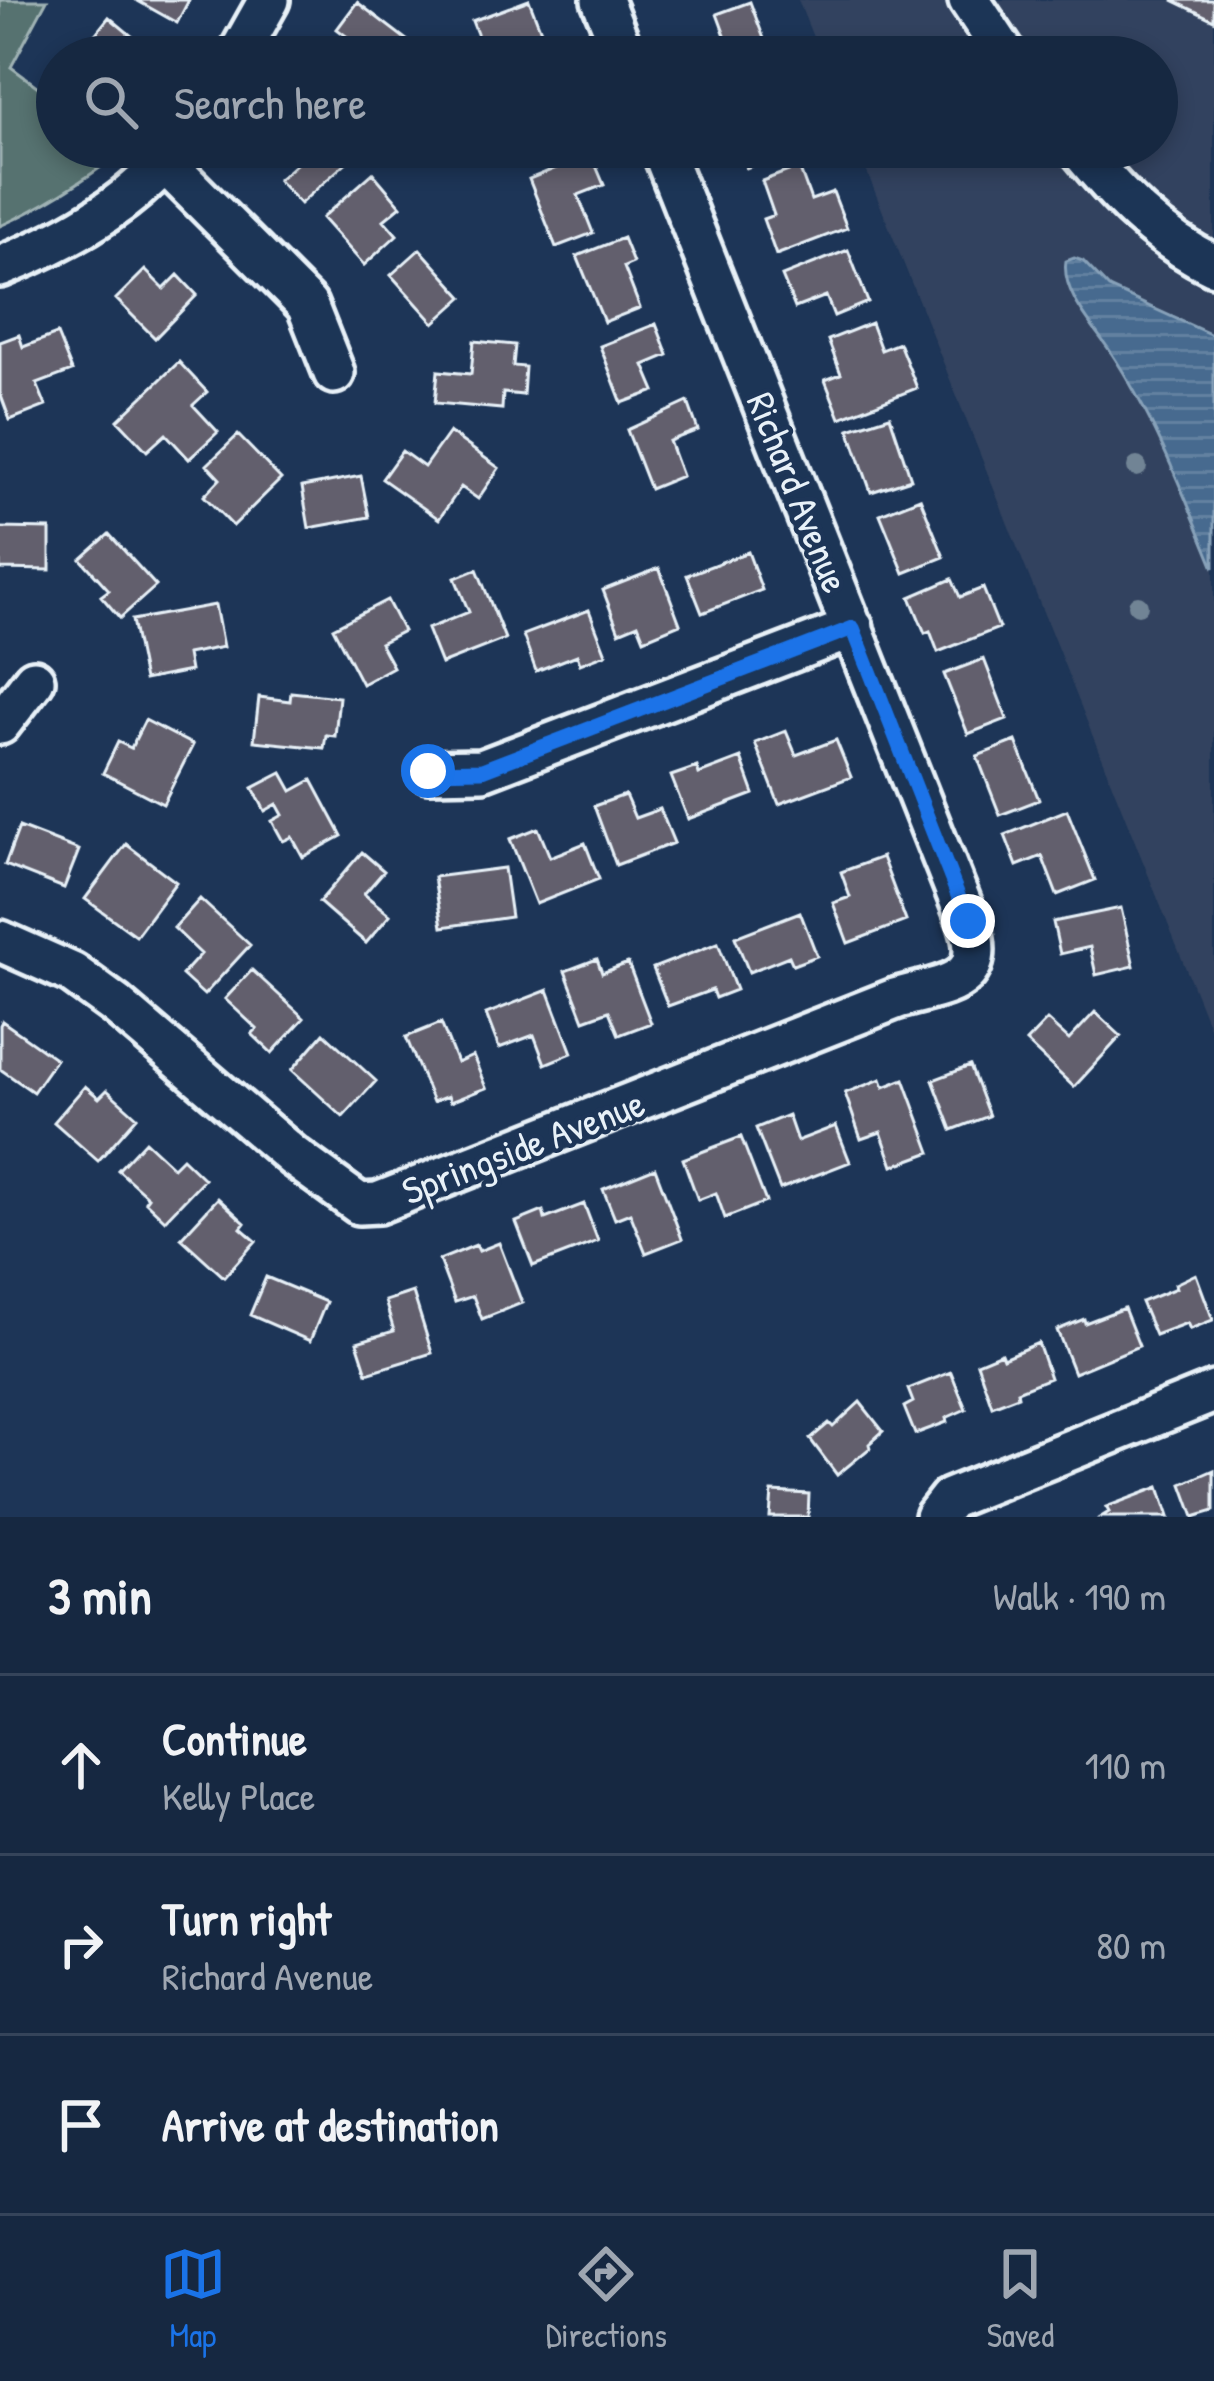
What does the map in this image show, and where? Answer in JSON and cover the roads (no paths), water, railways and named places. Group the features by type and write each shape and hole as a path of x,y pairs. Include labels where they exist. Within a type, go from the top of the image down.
{"street":[{"path":"249,36 269,0"},
{"path":"602,0 617,36"},
{"path":"969,0 993,36"},
{"path":"0,266 70,235 124,198 157,168"},
{"path":"183,168 307,305 334,373"},
{"name":"Richard Avenue","path":"669,168 977,946 969,972"},
{"path":"1096,168 1140,218 1185,251 1214,265"},
{"path":"428,771 482,770 853,628"},
{"path":"0,724 34,680"},
{"name":"Springside Avenue","path":"0,941 72,973 101,994 292,1156 358,1204 378,1203 895,999 948,985 969,972"},
{"path":"935,1517 949,1499 1214,1392"}]}
